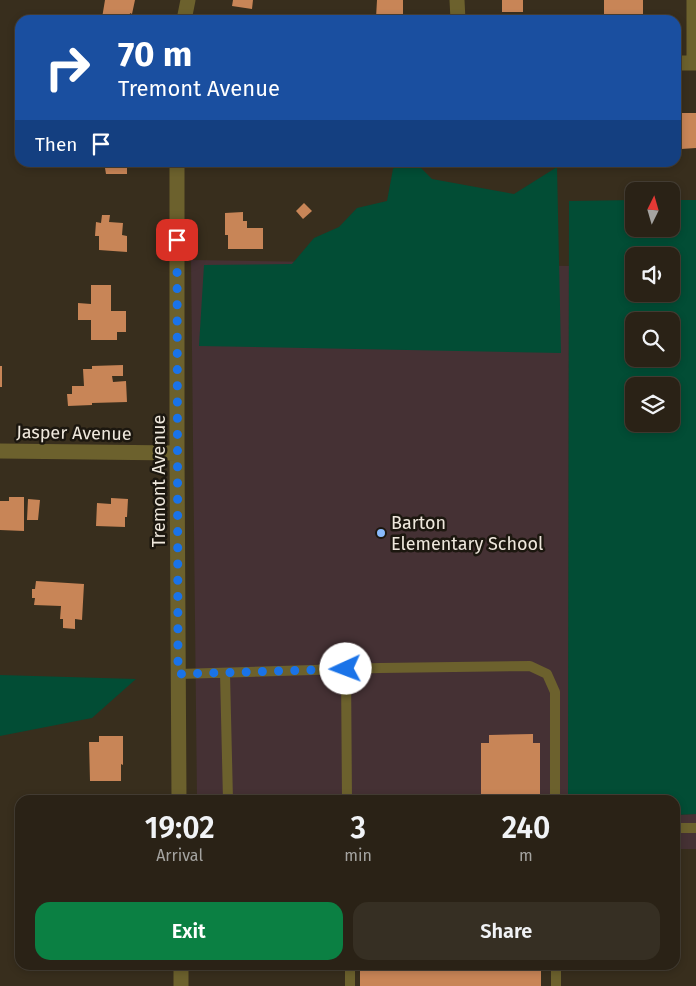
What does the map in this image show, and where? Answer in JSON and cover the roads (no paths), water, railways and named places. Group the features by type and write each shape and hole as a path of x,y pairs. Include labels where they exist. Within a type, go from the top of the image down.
{"street":[{"path":"185,15 188,0"},
{"path":"457,0 458,15"},
{"path":"681,63 695,62 694,0"},
{"name":"Tremont Avenue","path":"177,167 179,795"},
{"name":"Jasper Avenue","path":"0,451 177,453"},
{"path":"181,970 181,986"}],"lane":[{"path":"178,674 530,666 548,674 555,692 554,795"},
{"path":"346,669 347,795"},
{"path":"225,673 228,795"},
{"path":"680,828 696,828"},
{"path":"350,970 350,986"},
{"path":"556,970 556,986"}],"place":[{"name":"Barton Elementary School","path":"381,533"}]}
